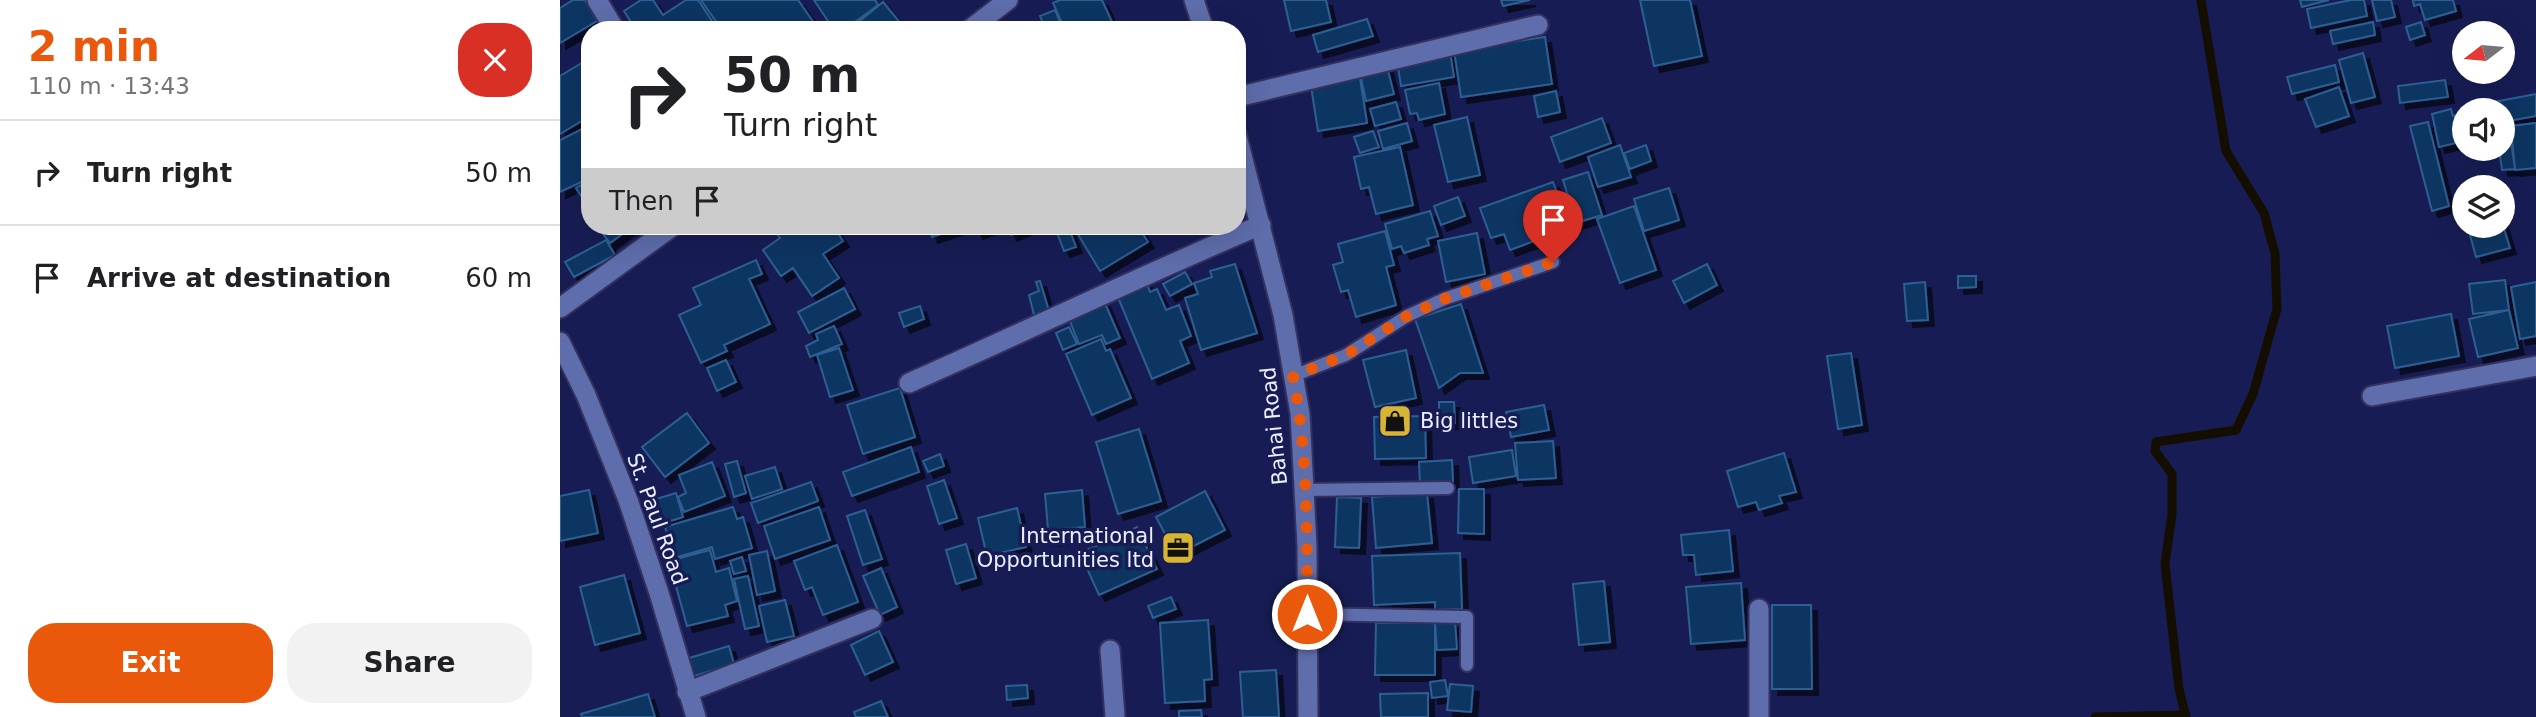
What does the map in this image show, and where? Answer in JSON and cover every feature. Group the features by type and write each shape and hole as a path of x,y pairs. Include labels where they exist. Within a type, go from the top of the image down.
{"street":[{"path":"597,0 609,21"},
{"path":"981,21 1008,0"},
{"path":"1194,0 1201,21"},
{"path":"1246,95 1538,25"},
{"name":"Bahai Road","path":"1246,169 1283,315 1300,414 1308,717"},
{"path":"1246,231 1261,225"},
{"path":"560,308 661,235"},
{"path":"909,383 1032,329 1145,274 1237,235"},
{"name":"St. Paul Road","path":"560,342 586,395 628,500 696,717"},
{"path":"2372,396 2536,366"},
{"path":"1759,609 1759,717"},
{"path":"687,692 872,619"},
{"path":"1110,650 1115,717"}],"lane":[{"path":"1293,376 1346,355 1407,316 1432,305 1553,262"},
{"path":"1304,490 1448,488"},
{"path":"1307,614 1467,617 1467,664"}],"building":[{"path":"573,0 585,0 597,21 581,21 581,31 560,43 560,8"},
{"path":"641,0 653,0 663,15 686,0 698,0 712,21 630,21 624,11"},
{"path":"701,0 798,0 813,21 716,21"},
{"path":"814,0 875,0 878,5 856,21 828,21"},
{"path":"1060,0 1102,0 1112,21 1061,21 1053,3"},
{"path":"1284,0 1326,0 1331,22 1291,31"},
{"path":"1501,0 1530,0 1503,6"},
{"path":"1640,0 1690,0 1702,56 1654,66"},
{"path":"2300,0 2329,0 2302,7"},
{"path":"2364,0 2367,16 2311,28 2307,9"},
{"path":"2372,0 2391,0 2395,17 2377,21"},
{"path":"2413,0 2453,0 2456,11 2425,20 2420,4 2414,6"},
{"path":"883,2 899,21 860,21"},
{"path":"1055,10 1059,21 1042,21 1040,16"},
{"path":"1367,19 1373,36 1318,52 1313,35"},
{"path":"2373,22 2375,35 2333,44 2330,31"},
{"path":"2421,22 2425,35 2410,40 2406,27"},
{"path":"1545,37 1552,84 1461,97 1454,50"},
{"path":"1450,52 1454,77 1401,86 1397,61"},
{"path":"2363,53 2375,97 2351,103 2339,60"},
{"path":"581,63 581,121 560,134 560,76"},
{"path":"2335,65 2339,82 2292,94 2287,77"},
{"path":"1387,67 1394,94 1366,101 1360,74"},
{"path":"1360,78 1367,123 1318,131 1311,86"},
{"path":"2445,80 2448,97 2400,103 2398,86"},
{"path":"1439,83 1445,114 1419,120 1417,113 1410,114 1405,90"},
{"path":"2339,87 2349,116 2316,127 2305,99"},
{"path":"1556,91 1560,112 1538,117 1534,96"},
{"path":"2536,94 2536,116 2515,120 2515,98"},
{"path":"1396,102 1401,119 1375,126 1370,109"},
{"path":"2451,109 2452,144 2439,147 2432,114"},
{"path":"1467,117 1480,175 1448,182 1434,125"},
{"path":"1602,118 1611,143 1560,162 1551,137"},
{"path":"2428,122 2449,206 2432,211 2410,126"},
{"path":"1407,123 1412,141 1383,149 1378,131"},
{"path":"2536,123 2536,168 2515,170 2515,126"},
{"path":"581,130 581,182 560,192 560,140"},
{"path":"1373,131 1379,147 1360,153 1354,137"},
{"path":"1620,145 1631,177 1598,187 1588,157"},
{"path":"1646,145 1651,161 1630,169 1624,153"},
{"path":"1400,147 1413,205 1376,214 1369,187 1361,189 1354,157"},
{"path":"2501,161 2514,161 2515,169 2502,170"},
{"path":"1588,172 1602,215 1576,223 1563,180"},
{"path":"1553,182 1567,220 1534,231 1537,240 1510,250 1504,234 1491,238 1480,208"},
{"path":"1669,188 1679,220 1644,231 1634,199"},
{"path":"1458,197 1465,216 1441,225 1434,206"},
{"path":"1634,206 1656,270 1620,283 1597,219"},
{"path":"1430,211 1438,236 1427,239 1429,245 1404,253 1401,246 1392,249 1385,224"},
{"path":"1385,231 1394,265 1386,267 1396,305 1356,317 1348,290 1341,292 1333,265 1343,262 1338,244"},
{"path":"1477,233 1485,274 1446,282 1438,241"},
{"path":"604,235 621,235 610,243"},
{"path":"778,235 839,235 843,241 823,254 839,278 812,296 793,268 781,276 763,250 780,238"},
{"path":"1058,235 1071,235 1076,247 1064,251"},
{"path":"1078,235 1144,235 1148,242 1100,271"},
{"path":"2471,238 2507,238 2510,248 2476,257"},
{"path":"606,240 615,255 574,277 565,262"},
{"path":"756,260 762,274 749,279 770,324 724,345 727,351 701,363 679,315 701,305 693,288"},
{"path":"1235,264 1257,333 1201,350 1185,298 1198,294 1194,283 1212,277 1210,271"},
{"path":"1707,264 1717,285 1684,303 1673,281"},
{"path":"1185,272 1192,284 1170,296 1163,284"},
{"path":"1958,276 1976,276 1976,287 1958,288"},
{"path":"2505,280 2509,310 2473,314 2469,284"},
{"path":"1040,281 1049,311 1034,315 1029,295 1039,291 1036,282"},
{"path":"1146,282 1150,292 1157,289 1166,310 1179,305 1191,336 1180,341 1189,363 1152,379 1117,295"},
{"path":"1925,282 1928,320 1907,321 1904,284"},
{"path":"2536,282 2536,336 2520,339 2511,287"},
{"path":"844,288 855,309 809,333 798,312"},
{"path":"1104,301 1120,338 1106,344 1102,335 1079,344 1068,316"},
{"path":"1461,304 1483,373 1460,373 1439,388 1415,319"},
{"path":"920,306 924,319 904,327 899,313"},
{"path":"2509,310 2518,348 2478,357 2469,319"},
{"path":"2451,314 2459,356 2395,368 2387,326"},
{"path":"834,326 842,344 810,357 806,346 818,340 816,334"},
{"path":"1069,327 1077,344 1063,350 1056,333"},
{"path":"1101,339 1106,351 1110,349 1131,398 1092,415 1066,354"},
{"path":"839,348 853,390 830,397 817,355"},
{"path":"1406,350 1416,398 1375,407 1363,360"},
{"path":"1851,353 1862,425 1838,429 1827,356"},
{"path":"726,360 736,382 717,391 707,368"},
{"path":"900,388 915,437 863,454 847,405"},
{"path":"1439,402 1454,402 1455,423 1439,424"},
{"path":"1544,405 1549,430 1511,437 1506,412"},
{"path":"687,413 709,443 665,477 642,447"},
{"path":"1425,416 1426,458 1375,459 1374,417"},
{"path":"1139,429 1161,501 1118,514 1096,442"},
{"path":"1553,441 1556,478 1518,480 1515,443"},
{"path":"911,447 919,472 852,496 843,472"},
{"path":"1512,450 1516,476 1473,483 1469,457"},
{"path":"1784,453 1796,492 1779,496 1782,503 1759,510 1756,502 1738,507 1727,471"},
{"path":"940,454 944,466 928,472 923,461"},
{"path":"1452,460 1453,482 1420,484 1419,462"},
{"path":"737,461 746,493 734,497 725,464"},
{"path":"712,462 725,496 684,512 678,497 686,493 679,475"},
{"path":"775,467 782,489 752,499 745,476"},
{"path":"944,480 957,518 939,524 927,486"},
{"path":"811,482 818,501 758,523 751,503"},
{"path":"1459,489 1484,489 1484,534 1458,533"},
{"path":"589,490 598,533 560,541 560,496"},
{"path":"1082,490 1085,527 1062,529 1063,539 1049,540 1045,494"},
{"path":"1205,491 1225,530 1176,555 1156,517"},
{"path":"676,493 683,517 661,524 653,500"},
{"path":"1427,493 1432,543 1376,548 1372,497"},
{"path":"1337,497 1361,498 1359,548 1335,547"},
{"path":"733,507 737,519 743,517 752,548 715,559 712,547 674,558 665,527"},
{"path":"819,507 830,540 775,559 764,526"},
{"path":"1017,508 1026,547 1000,553 1002,561 989,565 978,518"},
{"path":"865,510 882,559 863,565 847,516"},
{"path":"1137,527 1157,569 1099,595 1080,553"},
{"path":"1729,530 1733,571 1696,575 1694,555 1683,555 1681,535"},
{"path":"966,544 976,578 956,584 946,550"},
{"path":"837,545 858,602 823,615 812,587 805,590 794,561"},
{"path":"710,550 716,572 729,568 737,601 725,605 728,616 687,626 669,561"},
{"path":"767,551 775,591 757,595 749,555"},
{"path":"1460,553 1462,609 1435,610 1435,602 1374,605 1372,556"},
{"path":"742,557 746,571 734,574 730,561"},
{"path":"881,568 897,607 880,615 863,576"},
{"path":"624,575 640,633 595,645 580,587"},
{"path":"748,576 759,626 745,629 734,579"},
{"path":"1604,581 1610,642 1579,645 1573,584"},
{"path":"1741,583 1745,640 1691,644 1686,587"},
{"path":"1171,597 1176,609 1153,618 1148,606"},
{"path":"785,600 794,636 767,642 759,606"},
{"path":"1772,605 1811,605 1812,689 1772,689"},
{"path":"1208,620 1212,679 1204,680 1205,701 1165,703 1160,623"},
{"path":"1455,622 1457,649 1437,650 1435,623"},
{"path":"1376,623 1435,623 1435,675 1375,675"},
{"path":"879,631 893,662 865,675 851,645"},
{"path":"729,646 734,664 691,677 686,659"},
{"path":"1276,670 1279,717 1243,717 1240,672"},
{"path":"1445,680 1448,696 1432,698 1430,682"},
{"path":"1450,684 1473,686 1471,712 1447,710"},
{"path":"1027,685 1028,698 1007,700 1006,686"},
{"path":"1428,693 1428,717 1381,717 1380,694"},
{"path":"648,694 655,717 582,717 581,714"},
{"path":"881,701 888,717 856,717 854,712"},
{"path":"1201,710 1202,717 1179,717 1179,711"}],"waterway":[{"path":"2186,717 2179,689 2165,564 2172,514 2172,474 2155,451 2156,442 2236,430 2253,394 2277,309 2275,254 2264,213 2226,151 2201,0"},
{"path":"2095,717 2186,715"}],"place":[{"name":"Big littles","path":"1395,421"},
{"name":"International Opportunities ltd","path":"1178,548"}],"route":[{"path":"1307,614 1307,546 1300,414 1293,376 1346,355 1407,316 1444,299 1553,262"}]}
